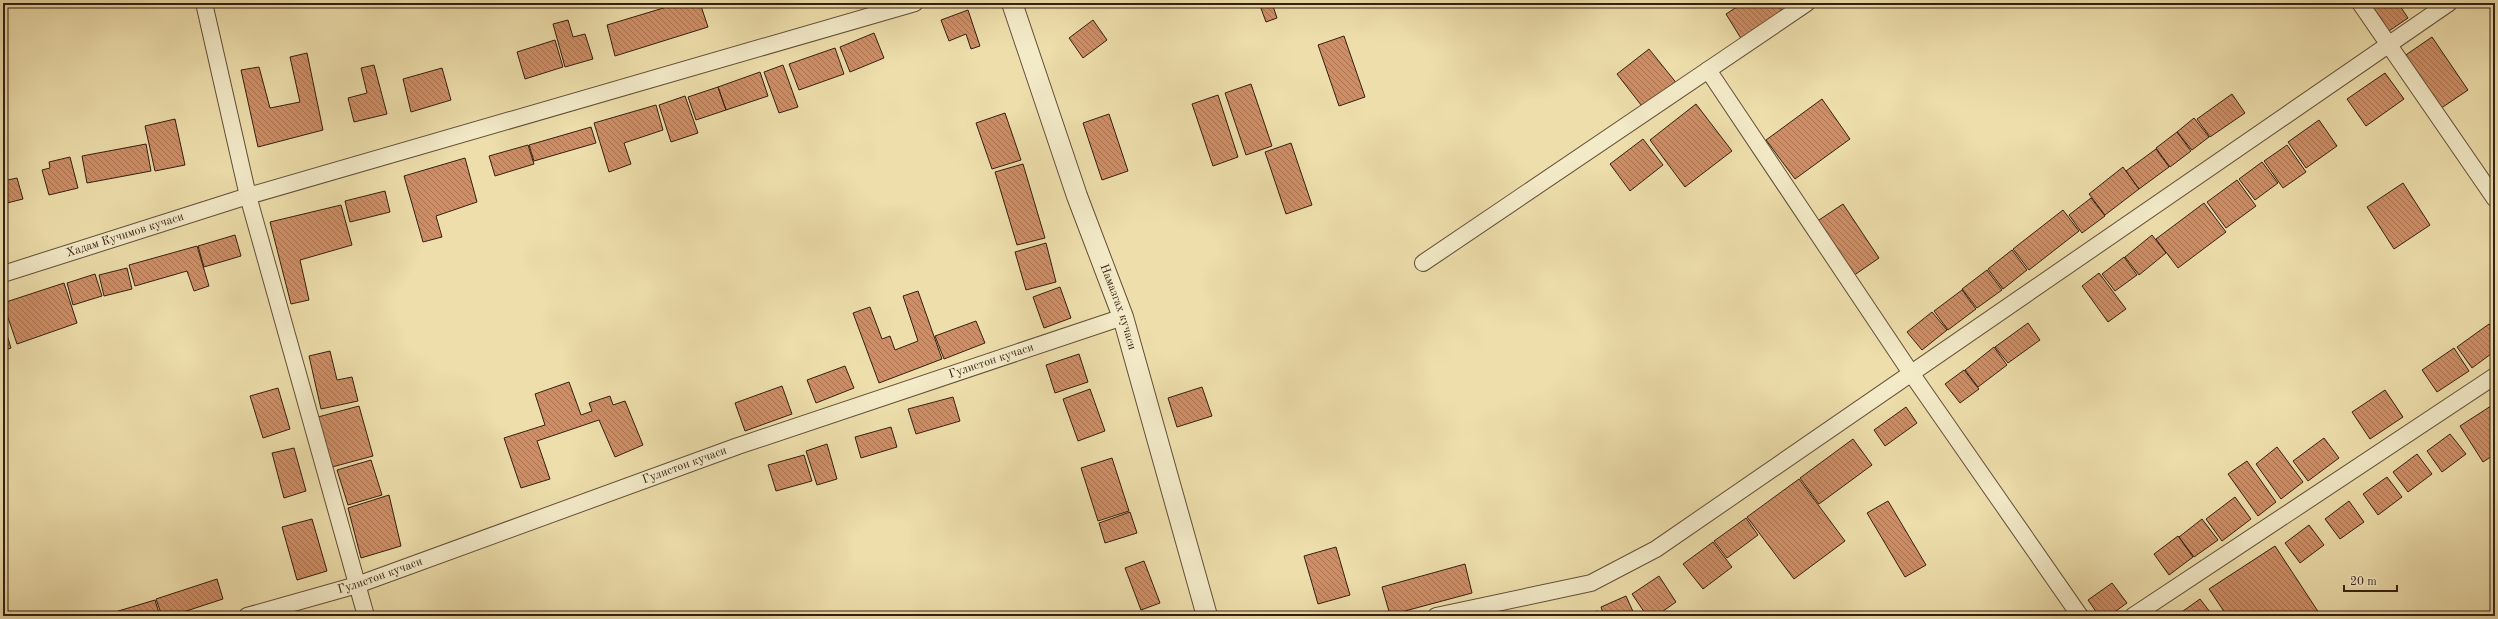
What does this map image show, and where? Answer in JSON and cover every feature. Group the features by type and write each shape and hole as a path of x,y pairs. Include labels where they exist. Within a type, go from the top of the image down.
{"street":[{"path":"204,3 248,196 366,616"},
{"name":"Хадам Кучимов кучаси","path":"3,274 248,196 915,3"},
{"name":"Намазгах кучаси","path":"1012,3 1077,196 1123,317 1207,616"},
{"path":"1423,263 1807,3"},
{"path":"2360,3 2495,199"},
{"path":"1436,616 1591,583 1656,549 2448,3"},
{"path":"1708,70 1911,373 2080,616"},
{"name":"Гулистон кучаси","path":"247,616 357,585 738,446 1123,317"},
{"path":"2133,616 2495,376"}],"building":[{"path":"680,3 700,3 708,27 615,56 607,25"},
{"path":"1259,3 1272,3 1277,18 1266,22"},
{"path":"1743,3 1777,3 1784,13 1742,40 1726,14"},
{"path":"2357,3 2398,3 2408,18 2380,37"},
{"path":"968,10 980,46 971,49 966,34 949,41 941,20"},
{"path":"568,20 573,37 585,34 593,59 565,67 553,24"},
{"path":"1093,20 1107,40 1083,58 1069,38"},
{"path":"874,33 884,58 850,72 840,47"},
{"path":"1344,36 1365,97 1339,106 1318,45"},
{"path":"2432,37 2468,90 2434,113 2397,61"},
{"path":"555,40 563,67 525,79 517,52"},
{"path":"835,48 844,74 799,90 789,64"},
{"path":"1649,49 1678,85 1645,110 1617,74"},
{"path":"307,53 323,130 258,147 241,70 259,67 270,108 300,102 290,57"},
{"path":"374,65 387,114 354,122 348,98 367,93 361,68"},
{"path":"783,65 798,107 779,113 764,72"},
{"path":"442,68 451,100 411,112 403,79"},
{"path":"760,72 768,96 726,110 718,87"},
{"path":"2385,73 2404,99 2366,126 2347,99"},
{"path":"1251,84 1272,146 1246,155 1225,93"},
{"path":"718,87 726,110 696,120 688,97"},
{"path":"2232,94 2245,113 2210,137 2197,119"},
{"path":"1218,95 1238,157 1213,166 1192,104"},
{"path":"685,96 698,133 671,142 659,105"},
{"path":"1822,99 1850,139 1795,179 1766,140"},
{"path":"1696,104 1732,151 1685,187 1650,140"},
{"path":"656,105 663,130 624,143 631,164 609,172 594,123"},
{"path":"1005,113 1021,160 992,169 976,123"},
{"path":"1109,114 1128,171 1102,180 1083,123"},
{"path":"2194,118 2209,137 2192,150 2177,132"},
{"path":"175,119 185,165 155,171 145,126"},
{"path":"2319,120 2337,146 2306,168 2288,142"},
{"path":"591,127 596,143 534,161 529,145"},
{"path":"2177,132 2191,151 2170,167 2156,148"},
{"path":"1643,139 1663,165 1630,191 1610,164"},
{"path":"1291,143 1312,205 1286,214 1265,152"},
{"path":"146,144 151,171 87,183 82,156"},
{"path":"528,145 534,164 495,176 489,156"},
{"path":"2287,145 2306,172 2283,188 2264,161"},
{"path":"2156,149 2169,167 2139,189 2126,171"},
{"path":"70,157 78,188 49,195 42,170 50,168 49,162"},
{"path":"465,158 477,202 436,216 442,237 423,242 404,176"},
{"path":"2262,162 2278,183 2255,200 2239,179"},
{"path":"1023,164 1045,238 1017,245 995,172"},
{"path":"2123,167 2139,189 2105,215 2089,194"},
{"path":"17,178 23,199 3,204 3,181"},
{"path":"2237,180 2256,206 2226,228 2207,202"},
{"path":"2403,183 2430,225 2394,249 2367,207"},
{"path":"385,191 390,212 350,222 345,201"},
{"path":"2091,198 2105,216 2082,233 2069,215"},
{"path":"2204,203 2226,232 2178,268 2156,239"},
{"path":"1843,204 1879,258 1853,276 1816,222"},
{"path":"341,205 352,245 300,260 309,300 291,304 270,222"},
{"path":"2063,210 2079,231 2029,270 2013,249"},
{"path":"235,235 241,256 204,267 198,246"},
{"path":"2152,235 2166,253 2139,275 2125,257"},
{"path":"1046,243 1056,282 1026,290 1015,252"},
{"path":"197,246 209,286 194,291 187,271 135,286 129,265"},
{"path":"2012,250 2027,270 2003,289 1988,269"},
{"path":"2124,257 2137,275 2115,291 2102,274"},
{"path":"127,268 132,289 104,296 99,275"},
{"path":"1987,270 2002,290 1977,308 1962,289"},
{"path":"2099,273 2126,309 2108,322 2082,286"},
{"path":"95,274 102,296 73,305 67,283"},
{"path":"64,283 77,323 17,344 3,303"},
{"path":"1060,287 1071,318 1044,328 1033,297"},
{"path":"1962,290 1976,309 1948,330 1934,311"},
{"path":"918,291 942,359 879,383 853,313 870,307 882,339 890,336 895,350 918,341 903,296"},
{"path":"1932,312 1947,330 1922,350 1907,332"},
{"path":"976,321 985,343 944,359 935,336"},
{"path":"3,322 11,348 3,351"},
{"path":"2028,323 2040,340 2008,363 1995,347"},
{"path":"2489,324 2495,332 2495,351 2472,368 2457,347"},
{"path":"1994,347 2007,365 1978,387 1965,370"},
{"path":"2454,348 2469,371 2437,392 2422,370"},
{"path":"330,351 337,380 352,377 358,401 321,409 309,356"},
{"path":"1079,354 1088,382 1055,393 1046,365"},
{"path":"845,366 854,388 816,403 807,380"},
{"path":"1964,370 1979,389 1960,403 1945,384"},
{"path":"569,382 581,415 592,411 589,403 610,396 613,405 625,401 643,445 615,457 599,420 537,441 550,479 521,488 504,438 545,425 535,394"},
{"path":"782,386 792,414 745,431 735,403"},
{"path":"1202,387 1212,416 1177,427 1168,398"},
{"path":"278,388 290,429 263,438 250,396"},
{"path":"1090,389 1105,431 1078,441 1063,399"},
{"path":"2385,390 2403,417 2370,439 2352,412"},
{"path":"953,397 960,421 916,434 908,409"},
{"path":"2494,404 2495,454 2483,462 2460,426"},
{"path":"359,406 373,456 332,467 318,417"},
{"path":"1906,407 1917,423 1885,446 1874,430"},
{"path":"891,427 897,447 861,458 855,437"},
{"path":"2450,434 2466,454 2442,472 2427,451"},
{"path":"2324,438 2339,458 2308,481 2293,461"},
{"path":"1853,439 1872,465 1819,504 1800,478"},
{"path":"827,444 837,479 817,485 806,451"},
{"path":"2277,447 2303,482 2281,499 2256,464"},
{"path":"294,448 306,491 284,498 272,453"},
{"path":"2417,454 2432,474 2408,492 2393,472"},
{"path":"804,455 812,481 776,491 768,465"},
{"path":"1112,458 1129,511 1098,521 1081,468"},
{"path":"371,460 382,495 348,505 337,470"},
{"path":"2247,461 2276,502 2258,516 2228,474"},
{"path":"2387,477 2402,497 2378,515 2363,494"},
{"path":"1799,479 1845,541 1794,579 1747,517"},
{"path":"389,495 401,546 361,558 348,508"},
{"path":"2235,497 2251,519 2222,541 2206,519"},
{"path":"1888,501 1926,565 1905,577 1867,513"},
{"path":"2349,501 2364,522 2340,539 2325,519"},
{"path":"1130,512 1137,533 1105,543 1099,523"},
{"path":"1746,518 1758,535 1727,558 1714,541"},
{"path":"312,519 327,571 297,580 282,527"},
{"path":"2202,519 2218,540 2194,557 2179,537"},
{"path":"2309,525 2324,545 2300,563 2285,543"},
{"path":"2178,536 2193,557 2169,575 2154,554"},
{"path":"1713,542 1732,567 1703,589 1683,564"},
{"path":"2275,546 2321,616 2227,616 2209,589"},
{"path":"1336,547 1350,595 1318,604 1304,556"},
{"path":"1144,561 1160,603 1141,610 1125,568"},
{"path":"1465,564 1472,593 1390,615 1382,587"},
{"path":"1659,576 1676,602 1656,616 1647,616 1632,594"},
{"path":"217,579 223,599 171,616 162,616 156,599"},
{"path":"2112,583 2127,603 2109,616 2099,616 2088,600"},
{"path":"1626,596 1635,616 1604,616 1601,607"},
{"path":"2200,599 2213,616 2176,616"},
{"path":"155,600 160,616 105,615"},
{"path":"1598,611 1599,616 1570,616"}]}
